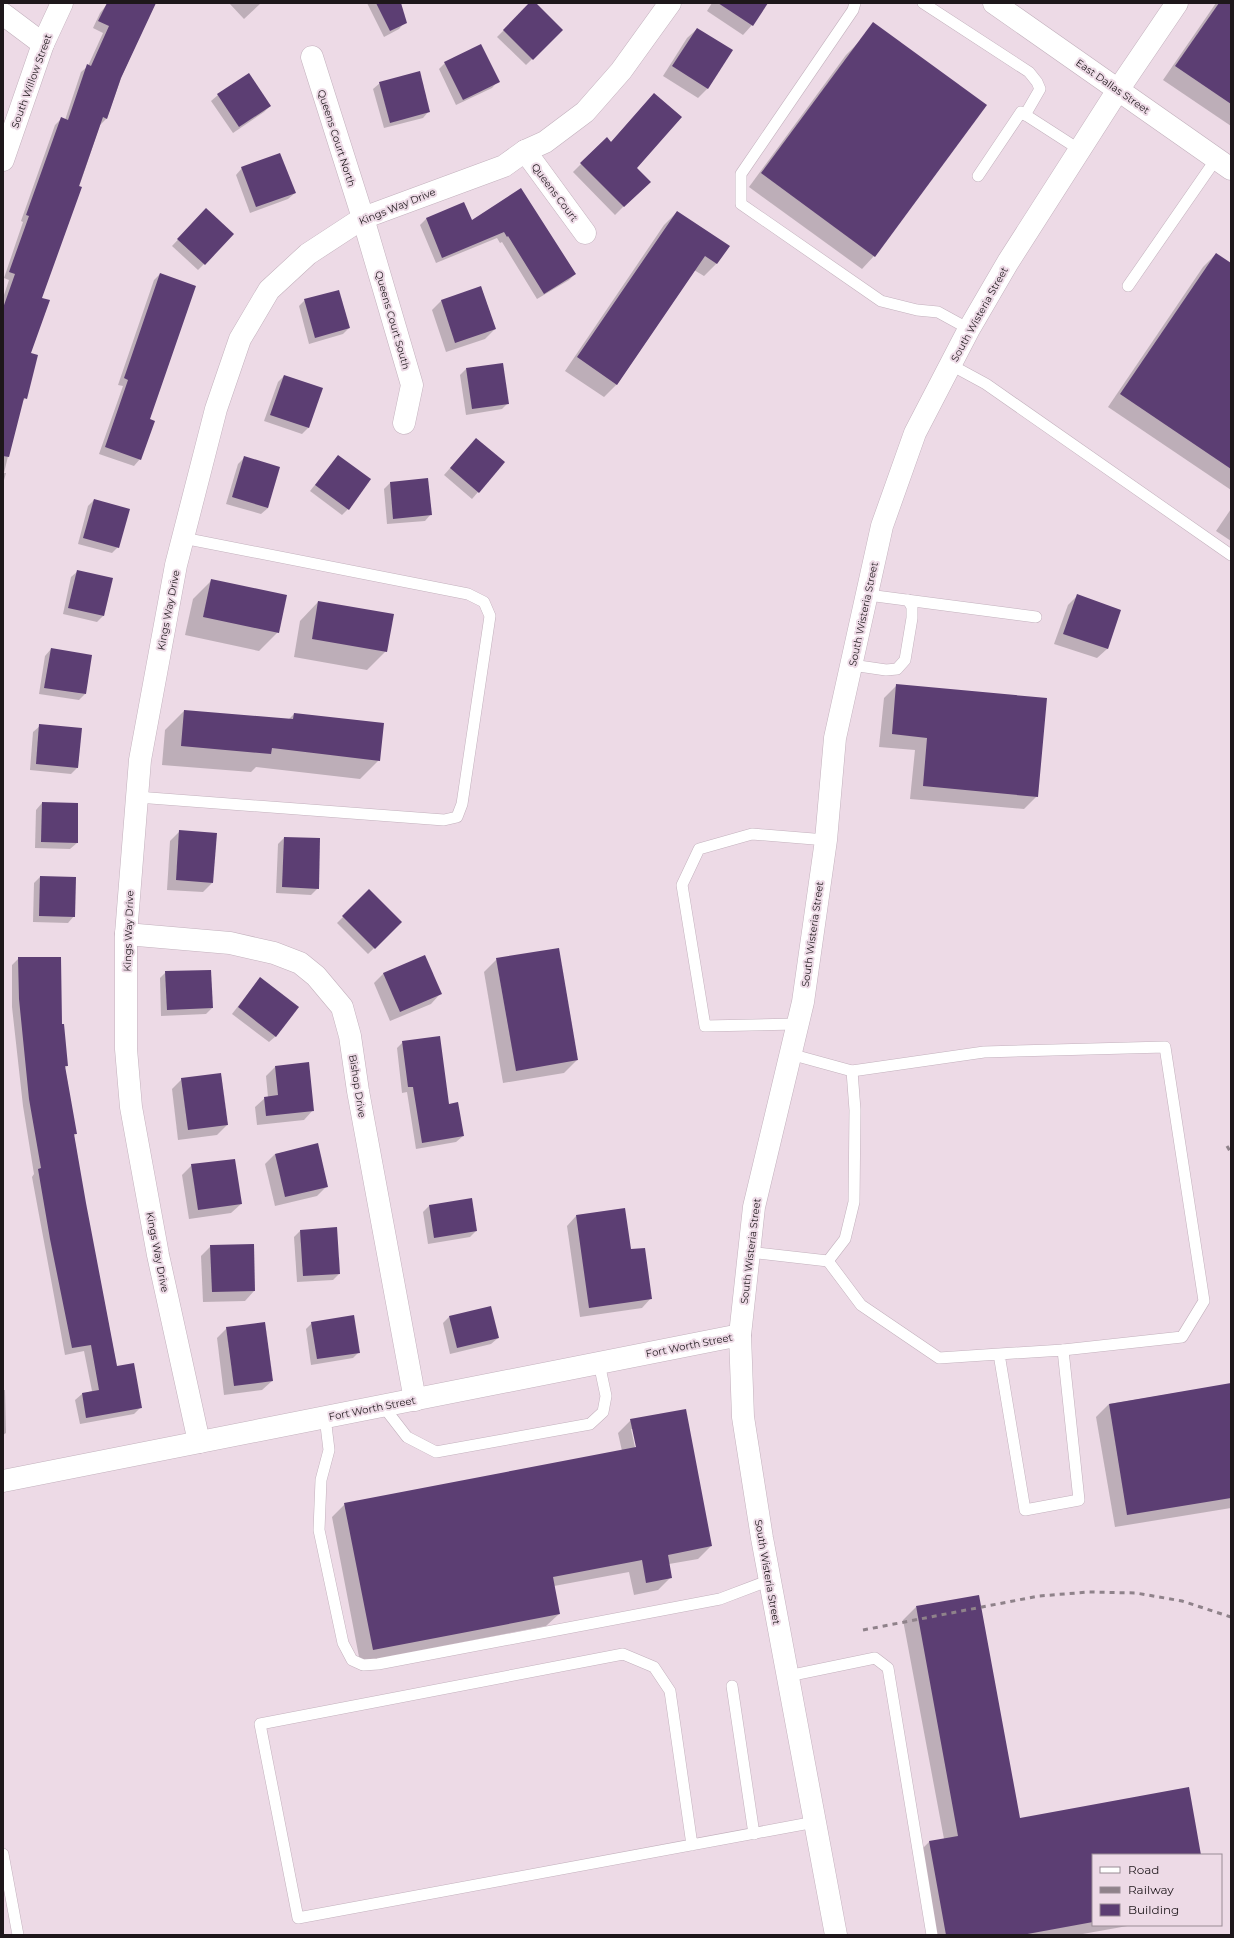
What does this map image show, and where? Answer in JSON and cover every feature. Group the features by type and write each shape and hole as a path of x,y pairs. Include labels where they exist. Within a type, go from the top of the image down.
{"street":[{"name":"South Willow Street","path":"3,160 43,44 62,3"},
{"name":"Kings Way Drive","path":"199,1442 158,1256 131,1107 126,1049 126,934 140,760 176,565 216,409 240,339 269,290 308,254 363,218 504,166 525,151 545,142 585,112 621,71 670,3"},
{"name":"East Dallas Street","path":"994,3 1224,164"},
{"name":"South Wisteria Street","path":"834,1935 815,1822 770,1580 743,1417 740,1335 754,1207 803,1002 826,840 835,738 868,595 882,526 915,433 970,329 1008,262 1118,90 1177,3"},
{"path":"3,14 43,44"},
{"name":"Queens Court North","path":"312,57 363,218"},
{"name":"Queens Court","path":"525,151 585,233"},
{"name":"Queens Court South","path":"363,218 412,385 404,423"},
{"name":"Bishop Drive","path":"126,934 230,943 274,952 300,963 316,976 342,1007 350,1036 358,1091 415,1400"},
{"name":"Fort Worth Street","path":"3,1481 740,1335"}],"lane":[{"path":"855,3 852,10 741,174 741,204 881,301 917,310 938,312 970,329"},
{"path":"923,3 1029,72 1037,82 1040,89 1025,115"},
{"path":"978,176 1021,112 1080,150"},
{"path":"1128,286 1224,164"},
{"path":"951,365 986,384 1231,555"},
{"path":"137,797 444,820 457,817 462,804 490,616 484,602 468,594 183,538"},
{"path":"868,595 1036,617"},
{"path":"852,665 886,670 897,669 905,660 912,618 912,607 908,600"},
{"path":"798,1024 705,1026 682,885 699,849 752,834 826,840"},
{"path":"749,1252 828,1261 861,1305 939,1358 1063,1350 1182,1337 1204,1301 1165,1046 984,1052 852,1071 790,1054"},
{"path":"828,1261 845,1239 854,1202 855,1110 852,1071"},
{"path":"999,1354 1025,1510 1079,1500 1063,1350"},
{"path":"383,1406 407,1436 436,1452 590,1424 603,1412 606,1396 599,1363"},
{"path":"325,1417 329,1450 321,1480 319,1530 343,1643 352,1660 363,1665 378,1664 720,1599 770,1580"},
{"path":"692,1845 670,1691 654,1667 623,1654 260,1724 298,1918 754,1834 815,1822"},
{"path":"788,1676 875,1658 888,1668 932,1935"},
{"path":"732,1686 754,1834"},
{"path":"3,1854 18,1935"}],"building":[{"path":"107,3 156,3 121,78 107,119 103,117 79,186 82,187 42,298 50,300 31,353 38,355 27,399 24,398 9,457 3,456 3,308 15,274 9,272 29,216 26,215 61,117 68,120 87,64 91,66 109,26 98,21"},
{"path":"376,3 401,3 407,23 390,31"},
{"path":"529,3 536,3 563,30 533,60 503,30"},
{"path":"718,3 768,3 753,26"},
{"path":"1219,3 1231,3 1231,104 1175,66"},
{"path":"873,22 987,105 875,257 761,173"},
{"path":"697,28 733,50 708,89 672,66"},
{"path":"481,44 500,82 463,100 444,62"},
{"path":"420,71 430,112 390,123 379,82"},
{"path":"249,73 271,106 239,127 217,94"},
{"path":"654,93 682,117 637,168 651,182 624,207 580,163 607,137 611,142"},
{"path":"280,153 296,193 256,207 241,167"},
{"path":"521,188 576,274 544,294 504,232 442,258 426,218 464,202 472,220"},
{"path":"206,208 234,234 205,265 177,239"},
{"path":"677,211 730,246 717,264 705,256 617,385 577,357"},
{"path":"1216,253 1231,263 1231,469 1120,394"},
{"path":"160,273 196,286 150,419 155,421 141,460 105,447 128,380 124,378"},
{"path":"481,286 496,329 455,343 441,300"},
{"path":"339,290 350,328 315,338 304,299"},
{"path":"503,363 509,404 472,409 466,368"},
{"path":"284,375 323,388 309,428 270,415"},
{"path":"476,438 505,462 479,493 450,468"},
{"path":"338,455 371,479 349,510 315,485"},
{"path":"244,456 280,467 268,508 232,497"},
{"path":"428,478 432,515 393,519 390,482"},
{"path":"94,499 130,509 119,548 83,538"},
{"path":"77,570 113,578 104,616 68,608"},
{"path":"211,579 287,595 279,633 203,617"},
{"path":"1077,594 1121,610 1108,649 1063,634"},
{"path":"318,601 394,614 387,652 312,639"},
{"path":"51,648 92,655 86,694 44,688"},
{"path":"896,684 1047,698 1038,797 923,786 927,738 892,734"},
{"path":"184,710 293,719 294,713 384,723 380,761 272,748 271,754 181,746"},
{"path":"39,724 82,728 78,768 36,764"},
{"path":"42,802 78,803 78,843 41,842"},
{"path":"179,830 217,833 213,883 176,880"},
{"path":"284,837 320,838 319,889 282,887"},
{"path":"40,876 76,877 75,917 39,916"},
{"path":"369,889 402,922 375,949 342,916"},
{"path":"559,948 578,1060 516,1071 496,958"},
{"path":"425,955 442,994 400,1012 383,973"},
{"path":"18,957 61,957 62,1024 64,1024 68,1066 65,1066 77,1134 74,1134 86,1203 117,1366 134,1363 142,1408 86,1418 82,1393 99,1390 91,1345 72,1348 50,1239 38,1169 41,1168 29,1099 19,999"},
{"path":"211,970 213,1008 167,1010 165,971"},
{"path":"260,977 299,1007 276,1037 238,1007"},
{"path":"440,1036 449,1104 458,1102 464,1136 422,1143 413,1087 408,1087 402,1041"},
{"path":"309,1062 314,1111 266,1116 264,1097 278,1095 275,1066"},
{"path":"221,1073 228,1125 188,1130 181,1078"},
{"path":"318,1143 328,1187 285,1197 275,1154"},
{"path":"235,1159 242,1204 198,1210 191,1164"},
{"path":"472,1198 477,1231 434,1238 429,1205"},
{"path":"625,1208 631,1249 645,1248 652,1299 589,1308 576,1215"},
{"path":"337,1227 340,1274 303,1276 300,1230"},
{"path":"254,1244 255,1291 212,1292 210,1245"},
{"path":"491,1306 499,1338 457,1348 449,1316"},
{"path":"354,1315 360,1353 317,1359 311,1322"},
{"path":"265,1322 273,1381 234,1386 226,1327"},
{"path":"1231,1383 1231,1498 1127,1515 1109,1404"},
{"path":"686,1409 712,1546 668,1555 672,1578 646,1583 642,1560 553,1577 560,1614 373,1650 344,1503 636,1447 630,1419"},
{"path":"979,1595 1020,1818 1189,1787 1201,1854 1092,1854 1092,1922 1022,1935 946,1935 929,1841 958,1836 916,1606"}],"railway":[{"path":"1227,1146 1231,1153"},
{"path":"863,1630 1039,1596 1089,1592 1136,1593 1182,1601 1231,1617"}]}
